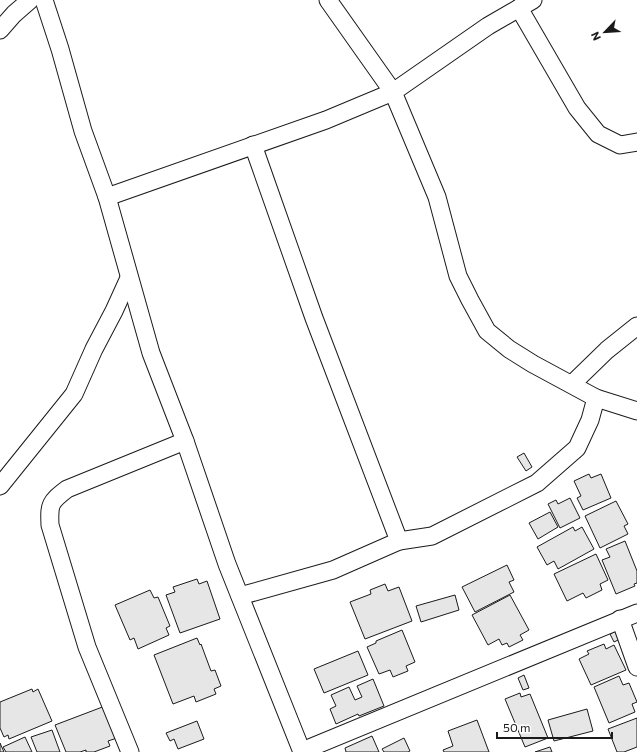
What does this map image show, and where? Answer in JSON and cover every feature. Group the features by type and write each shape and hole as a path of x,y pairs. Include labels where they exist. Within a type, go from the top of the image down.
{"street":[{"path":"0,30 14,14 30,0"},
{"path":"44,0 60,49 83,132 106,197 151,353 185,441 227,564 302,752 637,613"},
{"path":"328,0 393,92 437,197 458,276 487,330 509,349 596,398 637,411"},
{"path":"106,197 326,120 393,92 488,26 526,4 577,108 598,134 620,145 637,142"},
{"path":"253,145 314,318 399,541"},
{"path":"0,486 74,394 94,349 129,278"},
{"path":"572,384 607,350 637,326"},
{"path":"240,596 333,570 399,541 432,536 537,483 577,448 590,420 596,398"},
{"path":"130,752 87,647 50,525 49,511 54,499 67,489 185,441"},
{"path":"620,619 637,667"}],"building":[{"path":"524,453 532,467 526,471 517,457"},
{"path":"589,474 591,478 601,474 611,498 583,510 577,498 581,496 574,481"},
{"path":"570,498 580,518 560,528 548,504 556,500 558,504"},
{"path":"616,501 628,524 624,526 628,534 600,548 585,516"},
{"path":"550,512 558,527 538,539 529,523"},
{"path":"573,527 575,531 582,527 594,549 558,569 554,561 547,565 537,547"},
{"path":"625,541 637,571 637,583 634,584 635,586 616,594 602,560 610,557 606,549"},
{"path":"596,554 608,580 600,584 602,590 586,598 583,593 567,601 554,574"},
{"path":"507,565 514,580 509,582 514,592 475,612 462,587"},
{"path":"197,579 199,584 207,581 220,619 180,633 166,595 175,592 173,587"},
{"path":"385,584 388,591 399,587 412,621 365,639 350,602 371,594 370,590"},
{"path":"150,590 154,598 158,597 170,626 166,628 169,635 138,649 134,638 130,640 115,605"},
{"path":"455,595 459,610 421,622 416,606"},
{"path":"510,595 529,630 520,635 523,640 509,647 507,643 502,645 499,639 488,645 472,615"},
{"path":"402,630 415,662 406,666 408,671 393,677 390,670 379,674 367,647 376,643 376,641"},
{"path":"616,631 620,639 614,642 610,634"},
{"path":"197,638 200,645 201,644 211,671 215,670 221,686 214,689 216,694 196,702 194,696 173,704 154,655"},
{"path":"604,644 606,649 614,645 626,670 591,685 579,659 589,654 587,651"},
{"path":"358,651 368,675 324,693 314,669"},
{"path":"524,675 529,688 523,690 518,678"},
{"path":"619,676 623,685 629,683 637,702 632,704 635,712 609,723 594,687"},
{"path":"373,679 384,706 359,716 358,714 336,724 330,709 336,706 331,695 349,687 355,700 362,697 357,686"},
{"path":"32,689 33,692 38,689 52,721 9,739 8,735 4,737 0,728 0,702"},
{"path":"520,693 521,697 530,694 548,738 525,747 505,699"},
{"path":"105,706 117,738 108,741 110,746 94,752 86,752 86,750 80,752 66,752 55,725"},
{"path":"587,709 593,731 554,741 548,720"},
{"path":"637,718 637,747 624,752 617,752 608,729"},
{"path":"477,720 489,752 444,752 443,750 453,746 448,731"},
{"path":"197,721 204,739 178,749 174,739 170,741 166,733"},
{"path":"52,730 60,752 37,752 31,737"},
{"path":"372,736 379,752 346,752 345,748"},
{"path":"25,737 32,752 6,752 3,747"},
{"path":"404,738 410,751 408,752 384,752 382,749"},
{"path":"0,743 4,752 0,752"},
{"path":"550,747 552,752 535,752"}]}
